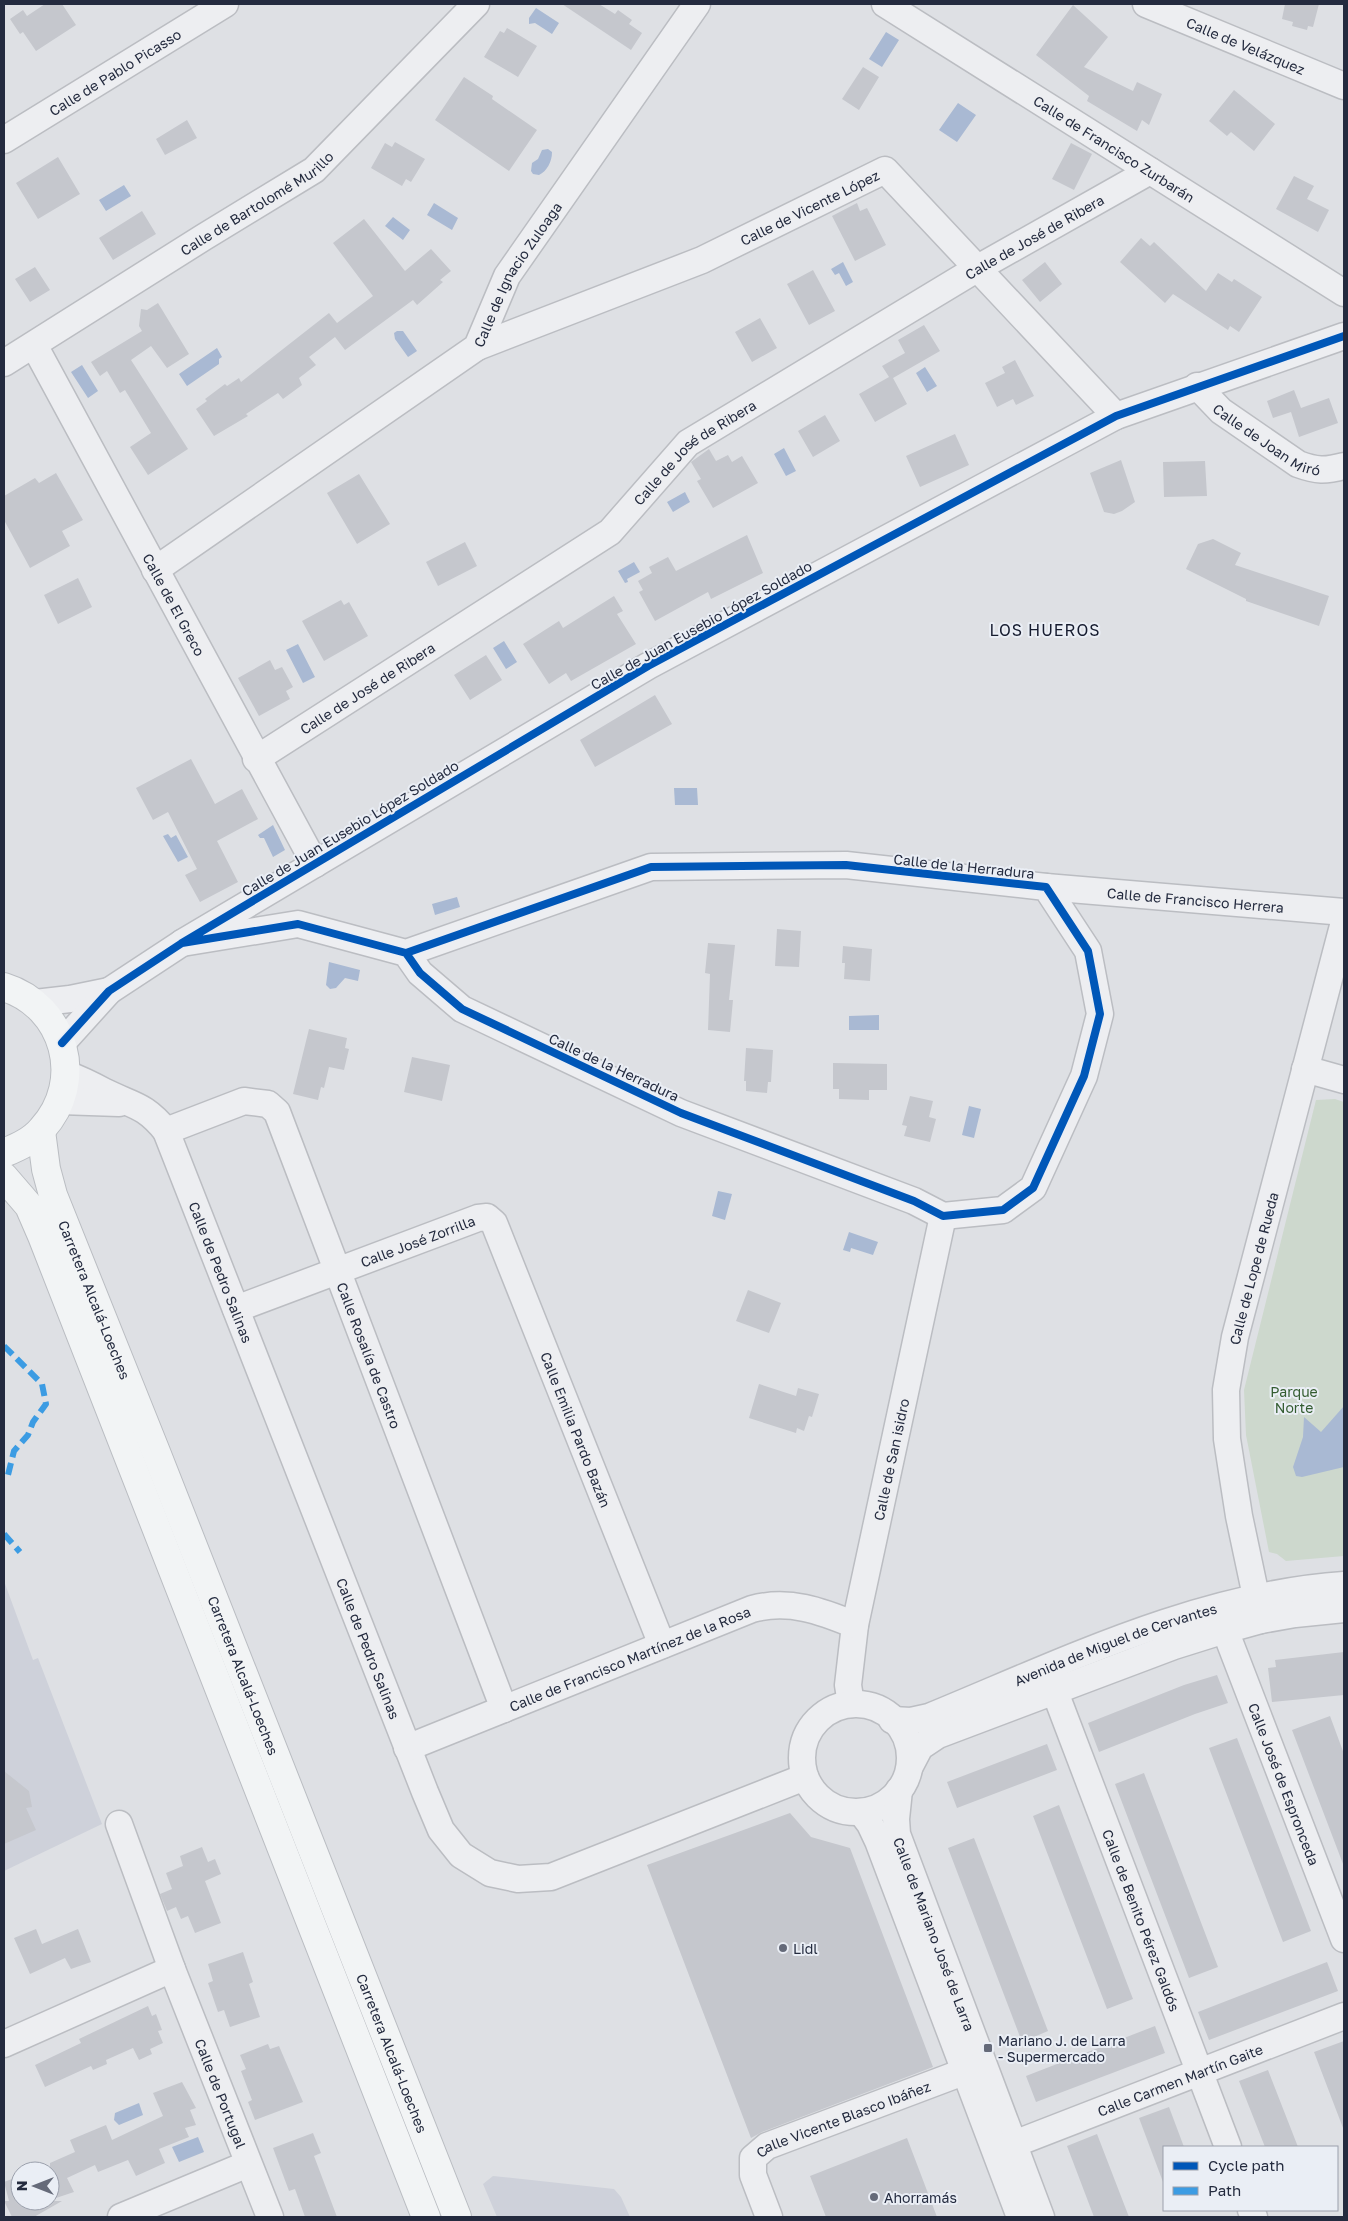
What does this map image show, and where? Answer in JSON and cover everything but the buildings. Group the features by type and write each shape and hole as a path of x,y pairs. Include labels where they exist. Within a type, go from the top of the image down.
{"main road":[{"path":"4,987 18,992 35,1003 53,1024 62,1043 66,1074 60,1101 41,1131 24,1144 4,1153"},
{"name":"Carretera Alcalá-Loeches","path":"41,1131 46,1168 53,1195 164,1470 457,2217"},
{"name":"Carretera Alcalá-Loeches","path":"4,1177 29,1206 42,1236 426,2217"}],"street":[{"name":"Calle de Pablo Picasso","path":"4,140 225,4"},
{"name":"Calle de Bartolomé Murillo","path":"4,363 204,236 314,170 476,4"},
{"name":"Calle de Ignacio Zuloaga","path":"155,570 477,346 507,276 697,4"},
{"name":"Calle de Francisco Zurbarán","path":"885,4 1344,293"},
{"name":"Calle de Velázquez","path":"1146,4 1344,86"},
{"name":"Calle de Vicente López","path":"477,346 702,260 885,170 1116,416"},
{"name":"Calle de José de Ribera","path":"256,759 610,532 688,444 978,268 1150,171"},
{"name":"Calle de Juan Eusebio López Soldado","path":"62,1043 110,991 182,944 648,666 1116,416 1344,336"},
{"name":"Calle de El Greco","path":"34,345 256,759 315,864"},
{"name":"Calle de Joan Miró","path":"1197,386 1221,411 1298,464 1312,469 1328,470 1344,466"},
{"name":"Calle de la Herradura","path":"846,865 1046,887 1088,951 1100,1014 1084,1076 1034,1188 1003,1210 943,1216 914,1201 681,1113 462,1009 420,973 406,953 651,867 846,865"},
{"name":"Calle de Francisco Herrera","path":"1046,887 1344,912"},
{"name":"Calle de Lope de Rueda","path":"1259,1609 1239,1516 1226,1439 1226,1390 1235,1336 1344,922"},
{"path":"182,944 298,924 406,953"},
{"name":"Calle de Juan Eusebio López Soldado","path":"35,1003 70,999 110,991"},
{"path":"1305,1069 1344,1080"},
{"name":"Calle de Pedro Salinas","path":"66,1074 87,1081 106,1092 138,1105 156,1118 166,1131 407,1748 441,1830 461,1855 490,1873 518,1879 551,1877 805,1777"},
{"path":"60,1101 95,1101 138,1105"},
{"name":"Calle Rosalía de Castro","path":"166,1131 244,1101 268,1104 277,1112 504,1709"},
{"name":"Calle de San isidro","path":"851,1704 848,1685 855,1624 943,1216"},
{"name":"Calle José Zorrilla","path":"236,1309 478,1218 487,1217"},
{"name":"Calle Emilia Pardo Bazán","path":"487,1217 494,1223 662,1645"},
{"name":"Avenida de Miguel de Cervantes","path":"910,1766 920,1747 938,1736 1174,1646 1225,1630 1259,1609 1344,1585"},
{"name":"Calle de Francisco Martínez de la Rosa","path":"407,1748 752,1608 788,1604 816,1609 855,1624"},
{"name":"Avenida de Miguel de Cervantes","path":"892,1720 911,1721 929,1717 1168,1620 1259,1609 1344,1609"},
{"name":"Calle José de Espronceda","path":"1225,1630 1344,1938"},
{"name":"Calle de Benito Pérez Galdós","path":"1055,1692 1228,2146"},
{"path":"851,1704 877,1708 892,1720 900,1726 910,1751 910,1766 904,1784 890,1800 877,1808 861,1812 837,1809 816,1795 805,1777 802,1750 809,1731 827,1712 851,1704"},
{"name":"Calle de Mariano José de Larra","path":"899,1790 896,1812 897,1834 1041,2217"},
{"name":"Calle de Mariano José de Larra","path":"861,1812 870,1824 878,1841 1020,2217"},
{"name":"Calle de Portugal","path":"119,1824 172,1969 270,2217"},
{"path":"4,2044 172,1969"},
{"name":"Calle Carmen Martín Gaite","path":"1014,2144 1344,2016"},
{"name":"Calle Vicente Blasco Ibáñez","path":"769,2217 753,2175 753,2158 767,2146 966,2071"},
{"path":"121,2217 248,2164"}],"shaded area":[{"path":"4,1581 33,1660 38,1658 102,1824 4,1871"},
{"path":"493,2176 614,2189 621,2197 630,2217 497,2217 483,2184"}],"green space":[{"name":"Parque Norte","path":"1335,1099 1344,1102 1344,1556 1286,1561 1277,1554 1269,1552 1246,1435 1244,1390 1316,1100"}],"water":[{"path":"536,8 559,23 552,34 535,23 529,24 529,18"},
{"path":"886,32 899,40 882,67 869,59"},
{"path":"958,103 976,115 957,142 939,130"},
{"path":"548,149 552,152 548,166 539,175 533,174 531,171 532,163 538,159 542,150"},
{"path":"124,185 131,196 106,211 99,200"},
{"path":"434,203 458,218 452,230 427,215"},
{"path":"393,217 410,230 403,240 385,226"},
{"path":"843,262 853,282 846,286 839,273 835,275 831,269"},
{"path":"403,331 417,351 408,357 395,339 394,333"},
{"path":"217,348 222,357 219,359 219,364 187,386 179,374"},
{"path":"82,365 98,391 88,398 71,372"},
{"path":"925,367 937,386 927,392 916,373"},
{"path":"784,448 796,471 786,476 774,454"},
{"path":"685,492 690,502 673,512 667,502"},
{"path":"634,562 640,572 627,579 628,582 625,583 618,571"},
{"path":"504,641 517,662 506,669 493,648"},
{"path":"298,644 315,677 303,683 286,650"},
{"path":"674,788 697,788 698,805 675,805"},
{"path":"273,825 285,850 273,857 264,838 260,838 258,835"},
{"path":"168,834 171,838 176,835 188,857 178,862 163,836"},
{"path":"457,897 460,907 435,915 432,904"},
{"path":"329,962 360,970 358,981 345,978 336,988 330,989 326,985"},
{"path":"879,1015 879,1030 849,1030 849,1016"},
{"path":"969,1106 981,1109 974,1138 962,1135"},
{"path":"718,1191 732,1194 725,1220 712,1216"},
{"path":"849,1232 878,1242 873,1255 851,1248 850,1252 843,1250"},
{"path":"1344,1406 1344,1467 1302,1477 1296,1476 1293,1467 1303,1437 1304,1417 1321,1432"},
{"path":"139,2103 143,2115 119,2125 114,2120 115,2113"},
{"path":"198,2137 204,2152 179,2162 172,2147"}],"marked path":[{"path":"4,1346 42,1384 46,1404 33,1422 28,1435 14,1451 8,1475 4,1477"},
{"path":"4,1534 20,1552"}],"cycle path":[{"path":"62,1043 109,991 182,943 648,666 1116,416 1344,336"},
{"path":"182,943 298,924 406,953 420,973 462,1009 681,1113 914,1201 943,1216 1003,1210 1033,1188 1084,1076 1100,1014 1088,951 1046,887 846,865 651,867 406,953"}],"place":[{"name":"Lidl","path":"783,1948"},
{"name":"Mariano J. de Larra - Supermercado","path":"988,2048"},
{"name":"Ahorramás","path":"874,2197"}],"district":[{"name":"LOS HUEROS","path":"1045,630"}]}
